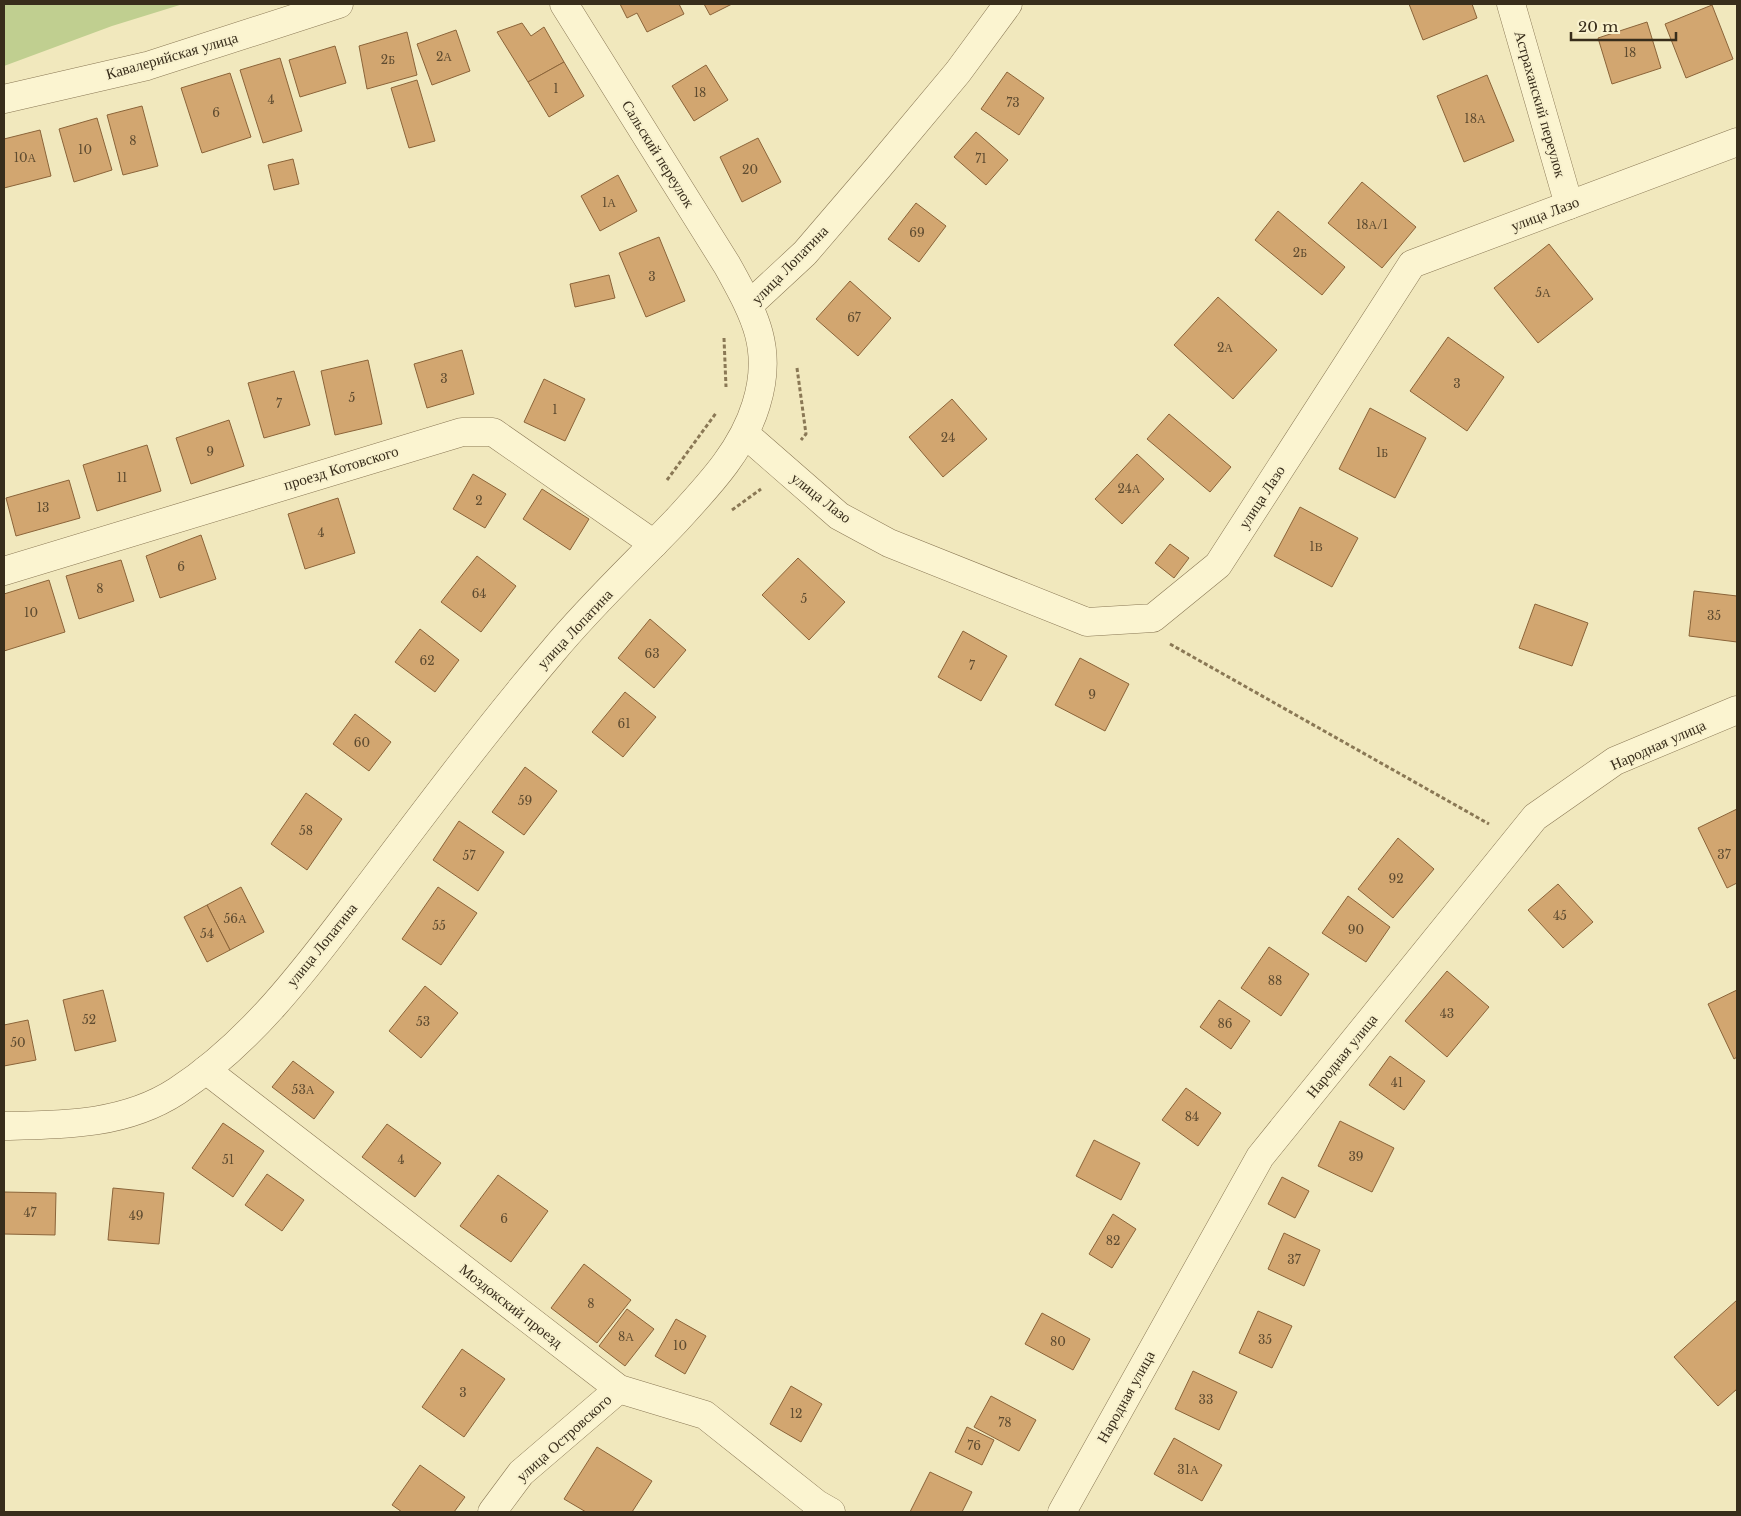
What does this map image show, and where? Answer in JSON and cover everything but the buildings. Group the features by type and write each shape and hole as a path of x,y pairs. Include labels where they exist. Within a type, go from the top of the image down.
{"street":[{"name":"Кавалерийская улица","path":"4,99 147,66 339,4"},
{"name":"Сальский переулок","path":"564,4 727,266 749,305"},
{"name":"улица Лопатина","path":"4,1126 65,1125 109,1119 144,1108 174,1093 206,1070 240,1041 280,998 332,934 499,715 558,644 654,544 726,465 745,434 757,404 764,368 761,336 749,305 805,253 958,72 1008,4"},
{"name":"Астраханский переулок","path":"1511,4 1569,205"},
{"name":"улица Лазо","path":"745,434 839,516 890,543 1087,622 1152,618 1218,565 1412,264 1737,142"},
{"name":"проезд Котовского","path":"4,571 462,432 493,432 654,544"},
{"name":"Народная улица","path":"1062,1512 1260,1157 1535,817 1615,761 1737,710"},
{"name":"Моздокский проезд","path":"206,1070 619,1389 705,1415 817,1504 831,1512"},
{"name":"улица Островского","path":"492,1512 521,1473 619,1389"}],"path":[{"path":"724,334 726,390"},
{"path":"667,480 720,408"},
{"path":"1168,643 1517,840"}],"green space":[{"path":"4,4 183,4 112,26 4,66"}]}
